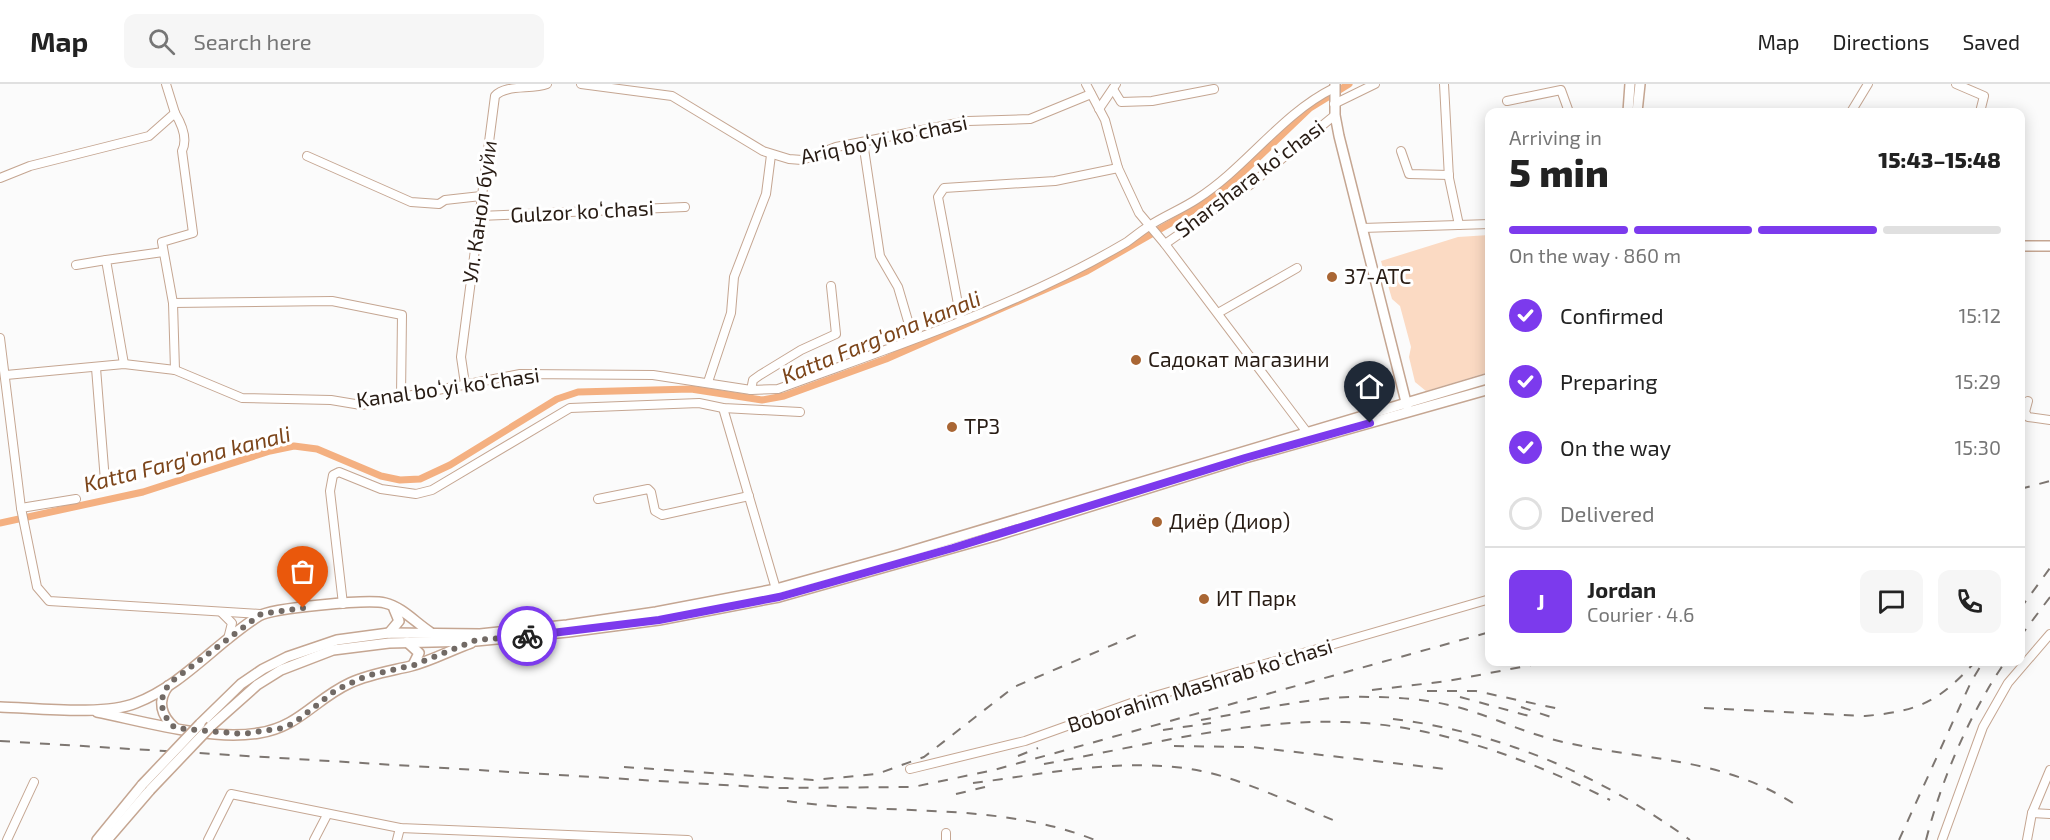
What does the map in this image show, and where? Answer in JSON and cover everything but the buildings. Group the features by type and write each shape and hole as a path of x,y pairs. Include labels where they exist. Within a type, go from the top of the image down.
{"main road":[{"path":"1628,108 1630,84"},
{"path":"1637,108 1640,84"},
{"path":"1335,86 1334,110 1407,407"},
{"path":"2025,246 2050,246"},
{"path":"108,840 146,788 200,724 241,684 287,657 337,640 389,633 480,634 567,625 656,612 776,589 900,559 1245,458 1485,380"},
{"path":"97,840 146,788 257,685 281,670 333,650 407,642 476,640 659,620 779,597 1306,431 1485,390"},
{"path":"0,707 80,709 136,704 171,682 261,614 283,609 380,602 390,605 430,632"},
{"path":"389,633 398,625 399,617 390,605"},
{"path":"80,709 175,728 242,734 283,728 349,683 366,676 414,665 476,640"},
{"path":"407,642 419,653 414,665"},
{"path":"171,682 163,693 161,705 166,718 175,728"}],"street":[{"path":"166,84 175,113 181,123 185,145 182,151 192,233 163,240 163,252 173,303 175,370"},
{"name":"Ул. Канол буйи","path":"465,384 461,357 481,196 497,93 514,86 539,87 547,84"},
{"name":"Ariq boʻyi koʻchasi","path":"581,84 672,96 771,155 802,160 836,147 968,121 1030,119 1091,94"},
{"path":"1086,84 1105,120 1118,168 1139,213 1165,243 1306,431"},
{"name":"Sharshara koʻchasi","path":"1165,243 1250,184 1334,110 1375,84"},
{"path":"1444,84 1449,174 1459,225"},
{"path":"1853,108 1868,84"},
{"path":"1956,84 1984,96 1981,108"},
{"path":"1099,109 1114,86"},
{"path":"1114,86 1121,102 1152,101 1215,89"},
{"name":"Kanal boʻyi koʻchasi","path":"6,375 124,364 175,370 242,398 331,400 361,405 520,374 653,375 751,390 778,389 961,320 1060,277 1128,241 1148,226 1197,199 1228,176 1298,110 1335,86"},
{"path":"1507,101 1559,90 1562,91 1568,108"},
{"path":"0,178 30,166 149,136 175,113"},
{"path":"864,142 879,256 898,287 913,338"},
{"path":"1401,151 1409,174 1449,174"},
{"path":"708,382 731,313 734,277 766,194 771,155"},
{"name":"Gulzor koʻchasi","path":"307,156 411,202 439,204 445,200 481,196"},
{"path":"961,320 938,197 940,191 944,188 1055,181 1118,168"},
{"name":"Gulzor koʻchasi","path":"479,216 685,207"},
{"path":"1362,228 1485,224"},
{"path":"76,265 163,252"},
{"path":"106,260 124,364"},
{"path":"1218,313 1297,267"},
{"path":"751,390 753,380 760,375 801,350 836,334 831,286"},
{"path":"173,303 333,301 402,315 400,396"},
{"path":"0,338 6,375 4,411 21,508 37,587 49,601 261,614"},
{"path":"96,368 105,481"},
{"path":"2028,401 2025,412 2028,417 2050,420"},
{"path":"343,604 330,491 333,476 339,472 381,489 416,494 432,490 570,408 699,404 723,408 800,412"},
{"path":"723,408 776,589"},
{"path":"598,499 648,489 651,492 655,511 662,515 749,496"},
{"path":"21,508 76,499"},
{"name":"Boborahim Mashrab koʻchasi","path":"910,769 1025,741 1134,702 1485,601"},
{"path":"222,613 232,623 228,639"},
{"path":"2025,663 2050,634"},
{"path":"1942,840 1983,727 2008,683 2023,666"},
{"path":"2027,840 2032,813 2050,770"},
{"path":"7,840 34,782"},
{"path":"208,840 231,794 400,828 688,840"},
{"path":"2032,813 2050,814"},
{"path":"314,840 327,815"},
{"path":"397,840 400,828"}],"shaded area":[{"path":"1485,235 1485,373 1426,391 1415,382 1409,357 1411,347 1400,306 1392,299 1381,261 1458,237"}],"waterway":[{"name":"Katta Farg'ona kanali","path":"0,523 143,492 270,451 294,446 317,449 381,476 400,480 420,479 450,465 557,399 578,392 691,389 762,400 784,396 886,359 1087,271 1204,204 1243,172 1310,108 1349,84"}],"railway":[{"path":"2025,488 2050,481"},
{"path":"2025,602 2050,568"},
{"path":"2025,630 2050,597"},
{"path":"0,741 774,788 913,787 994,770 1485,633"},
{"path":"624,767 813,780 877,774 924,757 1014,687 1136,635"},
{"path":"1372,690 1448,681 1526,666"},
{"path":"1704,708 1865,716 1884,714 1927,702 1950,687 1971,666"},
{"path":"1899,840 1971,682 1981,666"},
{"path":"1926,840 1940,793 1968,725 2002,666"},
{"path":"1427,691 1476,691 1564,710"},
{"path":"1201,720 1328,698 1382,697 1428,701 1461,708 1551,739 1709,768 1739,777 1799,807"},
{"path":"1460,697 1529,716"},
{"path":"1521,707 1554,718"},
{"path":"1393,719 1473,734 1549,760 1622,796 1690,840"},
{"path":"1044,764 1231,729 1307,722 1345,722 1414,730 1482,747 1547,771 1610,800"},
{"path":"1163,730 1211,723"},
{"path":"1174,746 1251,747 1446,769"},
{"path":"1018,756 1038,748"},
{"path":"973,783 1087,768 1145,765 1173,767 1201,771 1235,780 1338,822"},
{"path":"956,794 985,787"},
{"path":"787,801 982,814 1058,828 1095,840"}],"way so far":[{"path":"303,608 283,609 261,614 171,682 163,693 161,705 170,723 175,728 220,734 257,734 283,728 294,723 336,690 366,676 414,665 476,640 527,636"}],"place":[{"name":"37-АТС","path":"1332,277"},
{"name":"Садокат магазини","path":"1136,360"},
{"name":"ТРЗ","path":"952,427"},
{"name":"Диёр (Диор)","path":"1157,522"},
{"name":"ИТ Парк","path":"1204,599"}],"route":[{"path":"527,636 659,620 779,597 953,548 1245,458 1370,423"}]}
